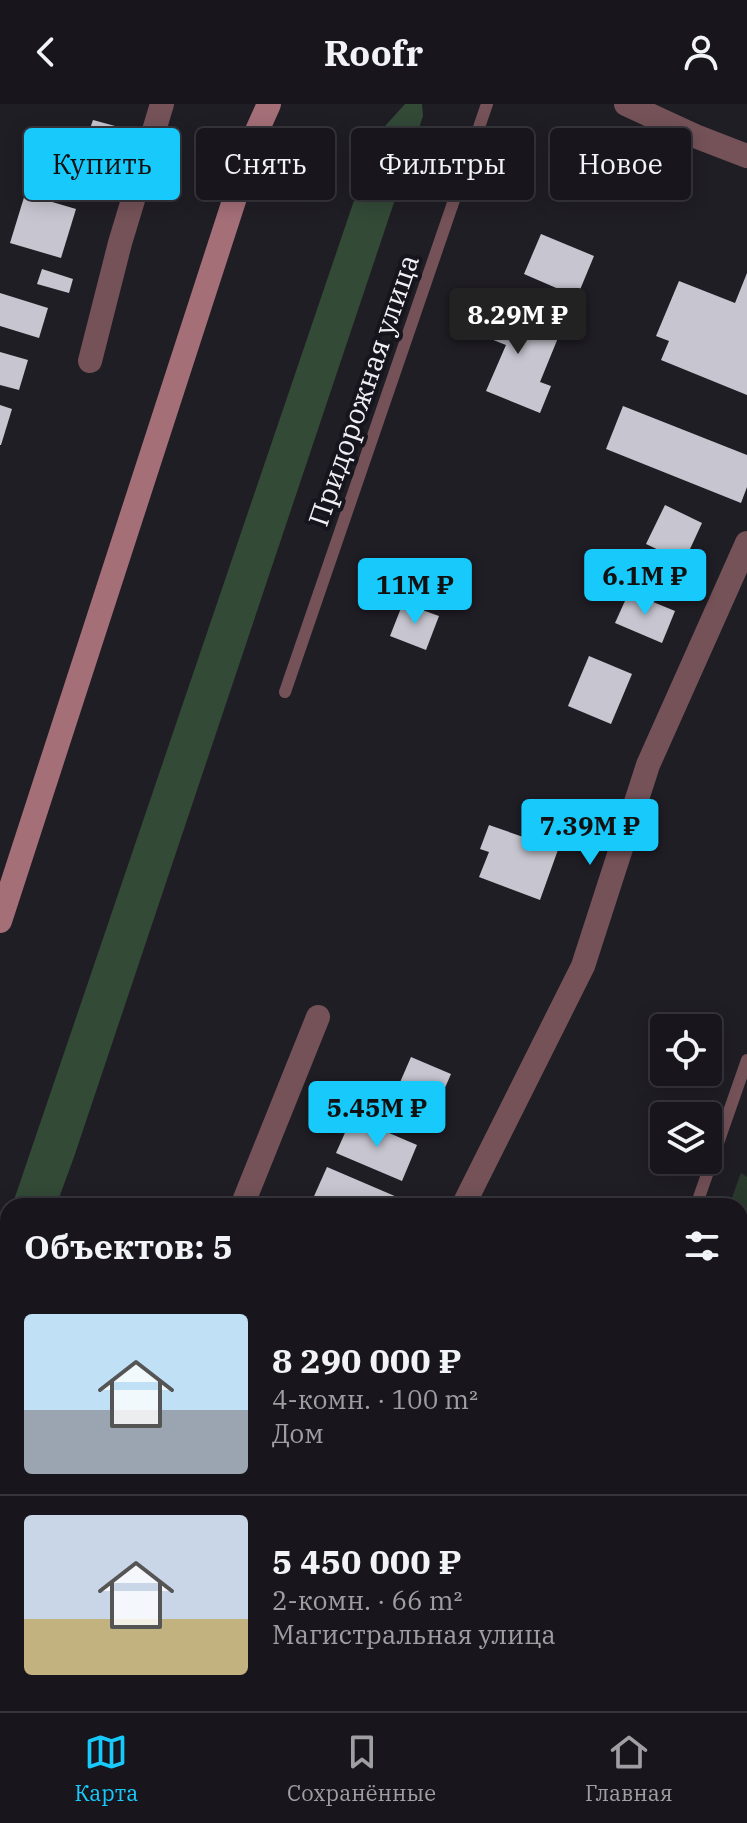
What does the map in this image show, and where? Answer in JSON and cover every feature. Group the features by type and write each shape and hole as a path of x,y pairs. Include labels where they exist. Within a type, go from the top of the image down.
{"main road":[{"path":"0,921 256,133 269,104"}],"street":[{"path":"90,361 120,243 162,104"},
{"path":"626,104 747,156"},
{"path":"467,1198 583,966 648,765 747,543"},
{"path":"245,1198 318,1017"}],"lane":[{"name":"Придорожная улица","path":"285,692 487,104"},
{"path":"699,1198 747,1060"}],"green space":[{"path":"405,104 422,104 423,116 419,128 383,128"},
{"path":"354,200 395,200 59,1198 15,1198"},
{"path":"741,1173 747,1177 747,1198 732,1198"}],"building":[{"path":"93,120 115,126 114,128 90,128"},
{"path":"24,197 24,200 45,200 76,209 61,258 10,243"},
{"path":"541,234 594,256 577,297 524,274"},
{"path":"42,269 73,279 69,293 37,284"},
{"path":"747,273 747,395 661,360 669,341 656,336 679,281 735,303"},
{"path":"0,293 48,308 39,338 0,326"},
{"path":"486,302 560,333 540,382 551,386 540,413 486,391 506,345 473,332"},
{"path":"0,352 28,360 19,390 0,385"},
{"path":"0,405 12,409 1,445 0,445"},
{"path":"623,406 747,455 747,487 741,503 606,449"},
{"path":"665,505 702,523 684,562 646,544"},
{"path":"629,592 675,611 662,643 615,623"},
{"path":"403,603 439,616 426,650 390,636"},
{"path":"589,656 632,674 611,724 568,706"},
{"path":"535,822 564,833 540,900 479,877 489,852 480,849 489,825 529,839"},
{"path":"411,1057 451,1074 431,1120 391,1103"},
{"path":"352,1117 417,1145 402,1181 336,1153"},
{"path":"327,1167 397,1197 397,1198 313,1198"}]}
